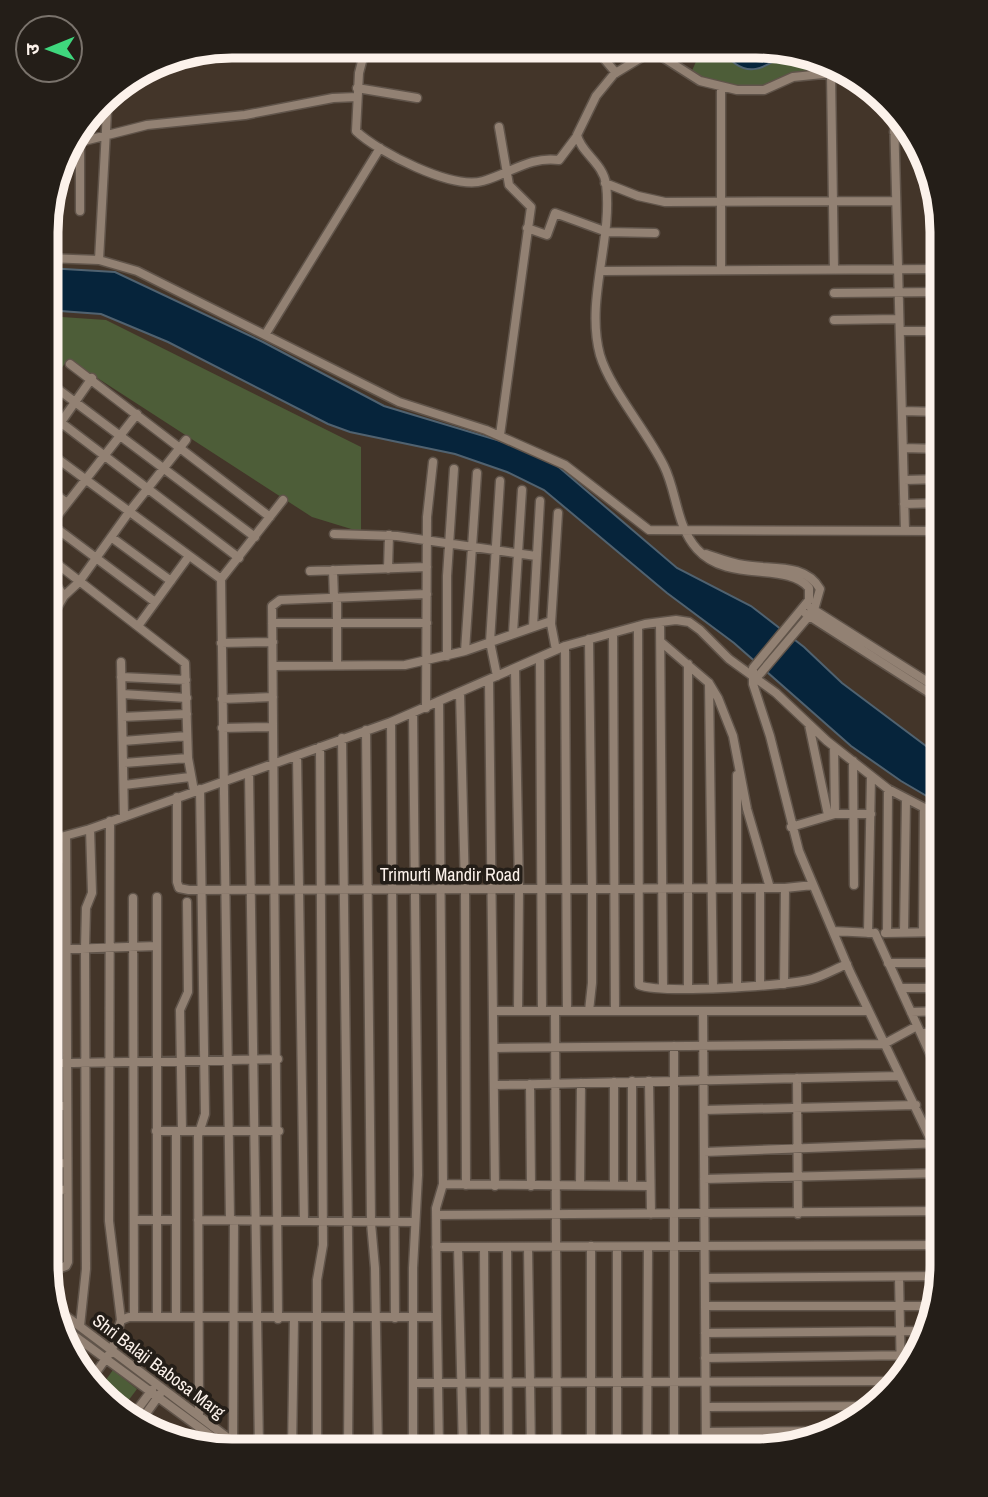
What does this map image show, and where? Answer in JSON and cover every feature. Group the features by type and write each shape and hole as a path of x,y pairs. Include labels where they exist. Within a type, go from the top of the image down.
{"street":[{"path":"364,58 357,92 356,131 380,148 423,169 461,181 483,181 545,157 559,160 577,136 596,96 616,73 641,58"},
{"path":"603,58 616,73"},
{"path":"667,58 700,81 721,87 764,90 793,77 831,75 834,270"},
{"path":"721,87 721,270"},
{"path":"83,141 147,125 245,115 357,92 417,98"},
{"path":"99,260 108,110"},
{"path":"894,126 905,531"},
{"path":"499,127 511,188 530,203 500,435"},
{"path":"894,132 898,132"},
{"path":"577,136 599,165 605,183 607,232 597,324 600,355 607,373 665,468 685,531 705,558 728,568 785,575 800,581 810,593 755,676 791,827 813,885 868,1011 930,1129"},
{"path":"80,147 80,211"},
{"path":"265,335 380,148"},
{"path":"605,183 651,200 721,203 896,201"},
{"path":"527,229 547,235 555,213 607,232 655,233"},
{"path":"58,258 99,260 137,271 399,402 500,435 579,473 642,528 685,531 930,531"},
{"path":"601,271 930,269"},
{"path":"834,293 930,292"},
{"path":"834,320 899,319"},
{"path":"900,331 930,331"},
{"path":"70,364 137,414 183,443 270,517"},
{"path":"58,427 92,378"},
{"path":"58,389 255,537"},
{"path":"902,411 930,412"},
{"path":"58,513 137,414"},
{"path":"58,419 239,558"},
{"path":"58,606 183,443"},
{"path":"903,448 930,449"},
{"path":"58,459 221,579"},
{"path":"426,708 426,541 433,462"},
{"path":"447,656 448,545 454,469"},
{"path":"465,651 477,473"},
{"path":"904,480 930,479"},
{"path":"495,1186 493,678 490,642 500,481"},
{"path":"513,633 522,490"},
{"path":"58,496 67,503"},
{"path":"232,1439 234,1318 221,579 283,500"},
{"path":"533,627 540,501"},
{"path":"904,504 930,503"},
{"path":"558,513 551,621 561,648 567,1011"},
{"path":"58,532 155,602"},
{"path":"334,534 389,535 470,549 536,556"},
{"path":"388,569 389,535"},
{"path":"111,537 171,581"},
{"path":"698,551 732,563 783,568 807,575 820,589 811,612 755,676"},
{"path":"138,626 189,556"},
{"path":"58,565 185,663 188,758 190,777 197,790 204,891 205,1114 199,1131 199,1416"},
{"path":"310,571 427,567"},
{"path":"333,570 337,665"},
{"path":"58,589 64,596"},
{"path":"278,1319 279,1131 272,606 277,601 426,594"},
{"path":"803,607 930,684"},
{"path":"811,612 930,693"},
{"path":"273,666 395,666 465,651 551,621"},
{"path":"660,622 663,987"},
{"path":"58,838 391,723 561,648 660,622 689,622 755,676 834,747 888,789 930,811"},
{"path":"272,623 427,623"},
{"path":"638,626 639,985 713,987 784,984 813,979 847,964"},
{"path":"612,633 617,889 615,1011"},
{"path":"589,639 592,889 589,1011"},
{"path":"221,643 273,642"},
{"path":"661,642 709,682 718,698 737,753 747,809 770,888"},
{"path":"540,659 542,1011"},
{"path":"121,662 124,817"},
{"path":"688,664 688,987"},
{"path":"514,669 519,889 518,1011"},
{"path":"121,677 186,680"},
{"path":"709,682 713,987"},
{"path":"460,693 465,890 466,1185"},
{"path":"122,694 187,698"},
{"path":"222,699 273,697"},
{"path":"439,702 443,1185 436,1214 439,1439"},
{"path":"413,713 418,1175 413,1317 413,1439"},
{"path":"122,718 187,714"},
{"path":"391,723 395,1318"},
{"path":"808,724 832,814"},
{"path":"222,728 273,727"},
{"path":"366,730 371,1223 377,1318 378,1439"},
{"path":"123,740 187,736"},
{"path":"342,738 348,1439"},
{"path":"317,1439 317,1318 322,1221 320,747"},
{"path":"832,814 834,747"},
{"path":"737,753 737,986"},
{"path":"297,756 301,890 303,1221"},
{"path":"124,763 188,758"},
{"path":"853,761 854,885"},
{"path":"248,774 259,1439"},
{"path":"871,776 872,933 930,1054"},
{"path":"124,785 190,777"},
{"path":"887,933 888,789"},
{"name":"Trimurti Mandir Road","path":"177,797 178,886 204,891 785,888 813,885"},
{"path":"904,932 906,799"},
{"path":"923,932 924,808"},
{"path":"791,827 832,814 871,814"},
{"path":"93,1369 111,1348 121,1320 109,1221 110,821"},
{"path":"80,1326 86,1269 85,948 86,908 92,893 90,829"},
{"path":"58,1269 66,1266 68,1262 66,836"},
{"path":"58,853 65,860"},
{"path":"760,888 760,985"},
{"path":"784,984 785,888"},
{"path":"157,897 157,1317"},
{"path":"134,898 134,1317"},
{"path":"176,1318 180,1010 188,992 187,902"},
{"path":"833,931 930,932"},
{"path":"67,948 157,946"},
{"path":"888,963 930,963"},
{"path":"900,988 930,988"},
{"path":"493,1011 868,1011"},
{"path":"555,1011 557,1439"},
{"path":"703,1011 706,1439"},
{"path":"911,1012 930,1011"},
{"path":"494,1048 884,1044 919,1030 930,1031"},
{"path":"674,1046 674,1439"},
{"path":"58,1062 278,1059"},
{"path":"494,1085 900,1076"},
{"path":"797,1078 798,1214"},
{"path":"632,1081 632,1185"},
{"path":"649,1082 651,1214"},
{"path":"580,1185 581,1083"},
{"path":"614,1083 614,1185"},
{"path":"530,1084 531,1186"},
{"path":"704,1110 916,1105"},
{"path":"58,1106 67,1106"},
{"path":"156,1130 279,1131"},
{"path":"704,1152 930,1143"},
{"path":"58,1163 67,1163"},
{"path":"704,1179 930,1172"},
{"path":"443,1185 650,1185"},
{"path":"58,1190 67,1190"},
{"path":"436,1214 930,1211"},
{"path":"134,1220 176,1220"},
{"path":"198,1220 415,1222"},
{"path":"436,1247 930,1245"},
{"path":"591,1246 591,1439"},
{"path":"458,1247 463,1439"},
{"path":"484,1247 485,1439"},
{"path":"507,1247 508,1439"},
{"path":"528,1247 531,1439"},
{"path":"617,1247 617,1439"},
{"path":"647,1439 648,1247"},
{"path":"705,1278 930,1277"},
{"path":"899,1278 900,1363"},
{"path":"705,1306 925,1306"},
{"name":"Shri Balaji Babosa Marg","path":"65,1315 199,1416 224,1439"},
{"path":"121,1320 134,1317 437,1317"},
{"path":"292,1439 294,1319"},
{"path":"705,1333 917,1331"},
{"name":"Shri Balaji Babosa Marg","path":"72,1334 153,1396 216,1438"},
{"path":"705,1358 904,1356"},
{"path":"95,1372 103,1358"},
{"path":"413,1383 886,1381"},
{"path":"144,1415 160,1386"},
{"path":"138,1411 153,1396"},
{"path":"706,1407 858,1406"},
{"path":"706,1432 807,1431"},
{"path":"201,1436 205,1433"},
{"path":"204,1437 205,1433"}],"green space":[{"path":"698,58 779,59 819,70 800,72 766,86 747,87 704,79 691,73"},
{"path":"58,317 106,320 361,447 361,532 312,517 68,359 58,373"},
{"path":"113,1370 137,1389 126,1403 104,1382"}],"water":[{"path":"729,58 777,59 756,69 747,69"},
{"path":"58,269 115,272 263,342 384,406 523,448 554,463 677,568 751,606 804,647 842,683 930,749 930,798 851,746 734,643 667,593 544,490 507,472 455,454 350,432 328,424 168,342 101,314 58,311"}]}
